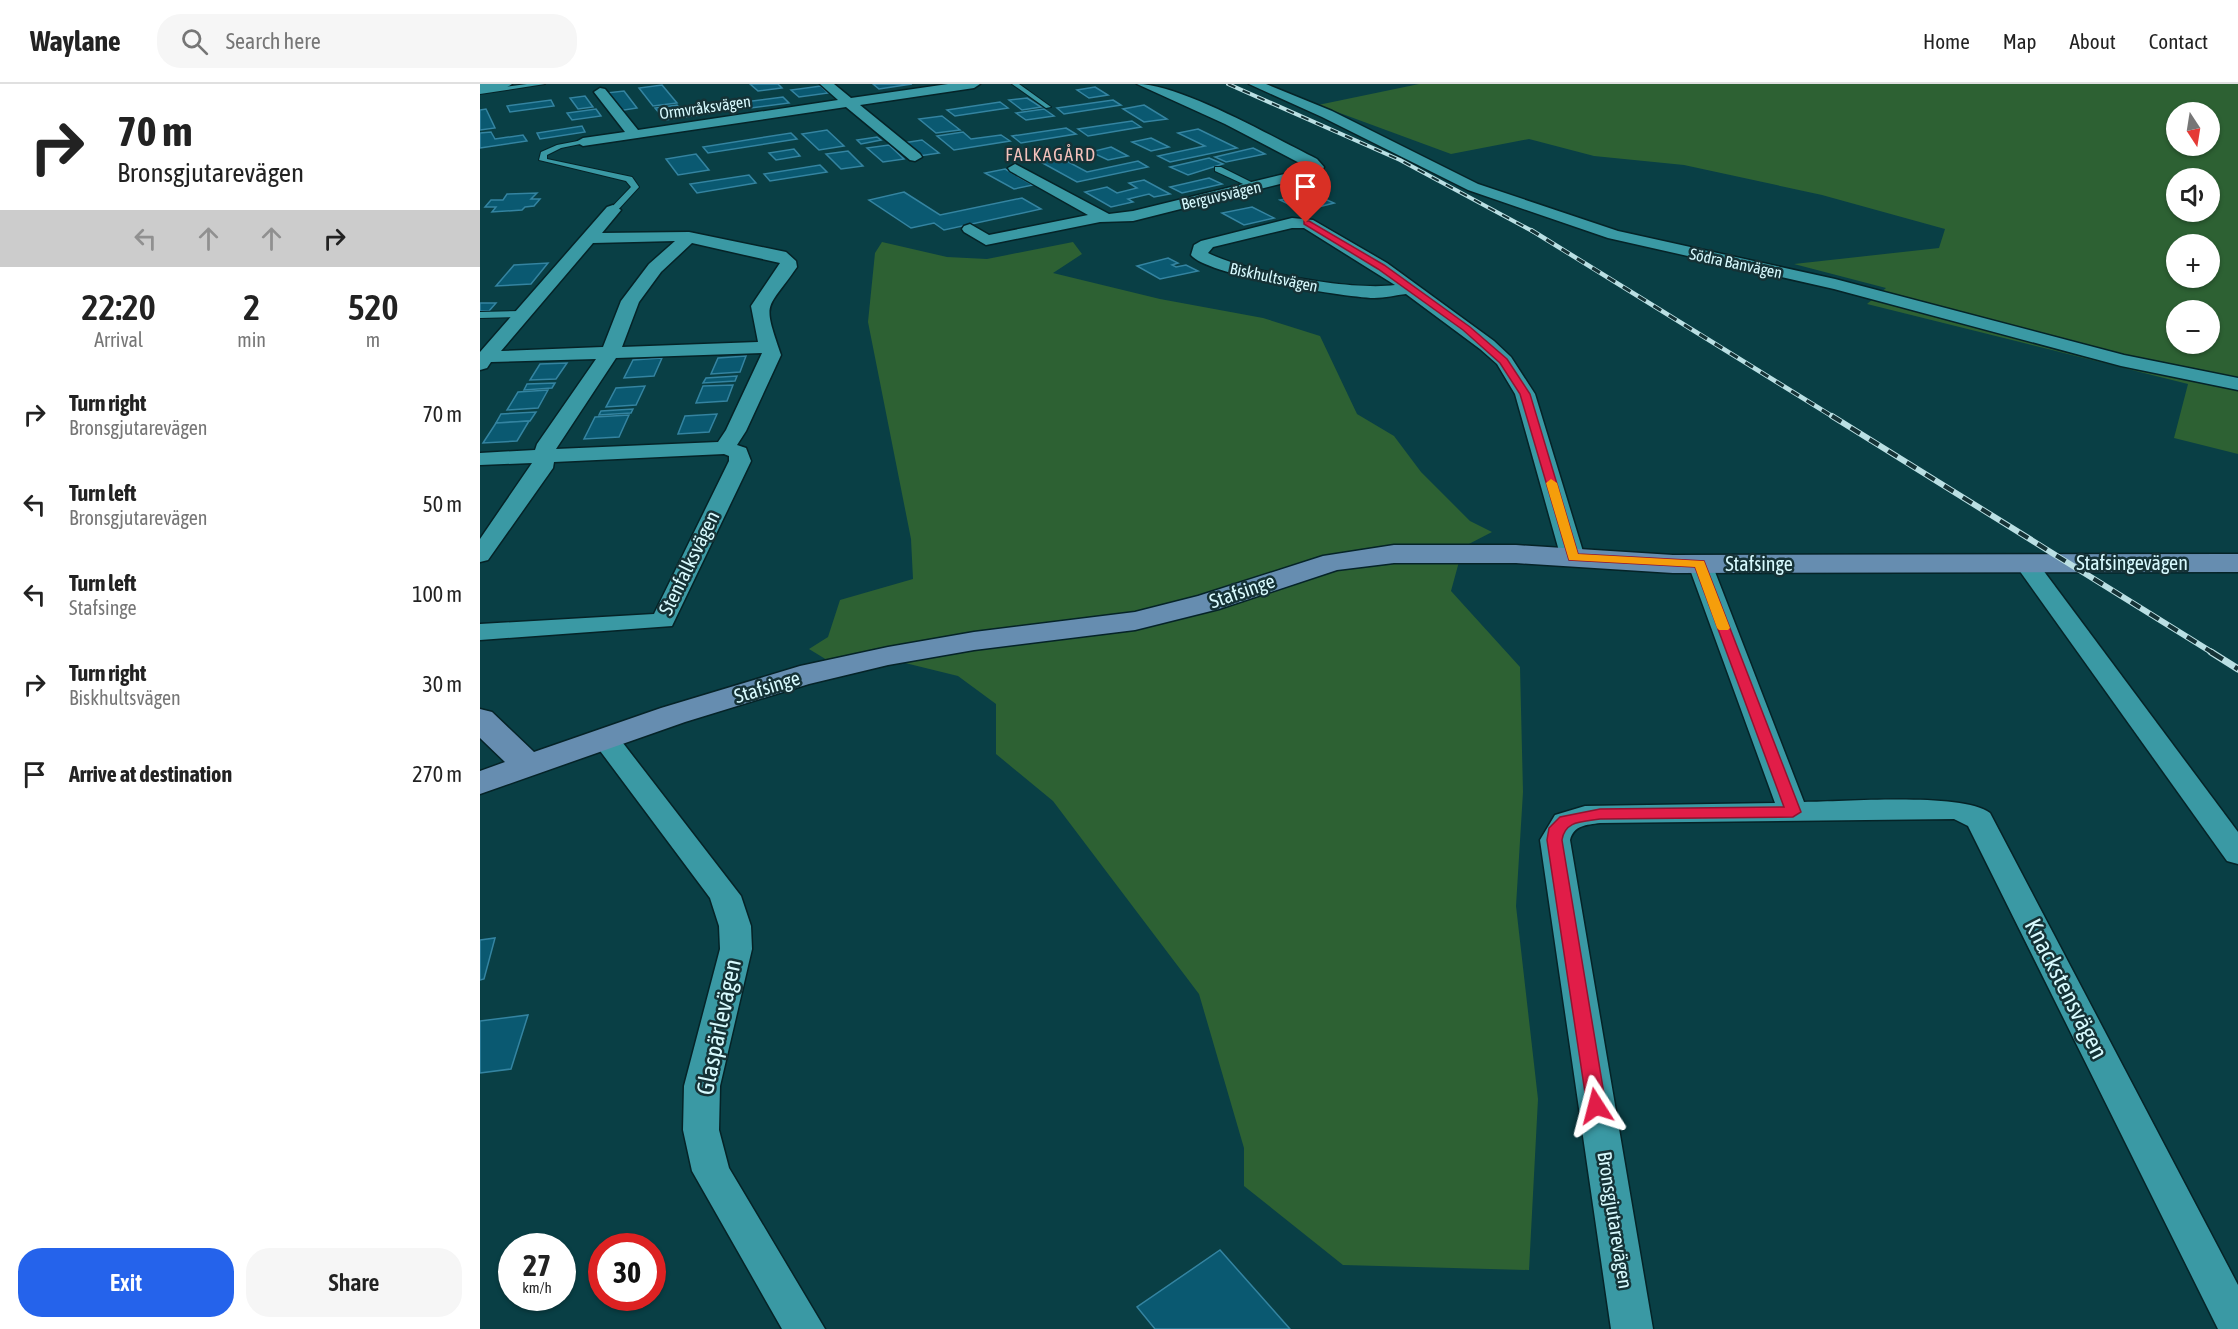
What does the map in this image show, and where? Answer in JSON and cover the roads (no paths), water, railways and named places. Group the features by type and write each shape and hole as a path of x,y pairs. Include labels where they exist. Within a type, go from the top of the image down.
{"street":[{"path":"480,87 506,84"},
{"path":"826,84 915,157"},
{"name":"Ormvråksvägen","path":"583,142 974,84"},
{"name":"Berguvsvägen","path":"970,229 986,240 1103,217 1133,216 1306,175 1317,167 1312,162 1230,122 1143,84"},
{"name":"Södra Banvägen","path":"1255,84 1327,114 1473,187 1614,235 1835,284 1971,318 2121,360 2238,384"},
{"path":"600,93 634,134"},
{"path":"1015,168 1103,217"},
{"path":"483,360 613,210"},
{"name":"Biskhultsvägen","path":"1410,288 1377,293 1344,291 1221,266 1199,255 1200,248 1292,223 1306,223 1381,267 1410,288 1487,345 1515,376 1525,394 1573,558"},
{"path":"480,459 724,448 736,431 772,355 758,317 760,306 768,288 789,267 788,261 780,256 689,237 587,238"},
{"path":"480,555 542,468 542,457 557,429 610,354 630,301 655,267 689,237"},
{"path":"483,360 770,347"},
{"name":"Stenfalksvägen","path":"480,632 663,621 740,461 739,452 724,448"},
{"name":"Stafsinge","path":"480,783 673,715 800,676 888,656 974,641 1136,621 1208,603 1333,562 1394,554 1516,554 1700,564 2026,563"},
{"path":"2026,563 2238,854"},
{"name":"Stafsingevägen","path":"2026,563 2238,563"},
{"path":"1700,564 1793,812"},
{"path":"480,719 529,766"},
{"name":"Glaspärlevägen","path":"606,740 725,896 735,926 736,949 702,1086 701,1130 711,1171 804,1329"},
{"name":"Knackstensvägen","path":"1793,812 1954,810 1972,814 1980,820 2238,1326"},
{"name":"Bronsgjutarevägen","path":"1632,1329 1555,840 1557,828 1565,820 1600,814 1793,812"}],"lane":[{"path":"480,92 542,84"},
{"path":"1016,84 1048,107"},
{"path":"583,142 559,146 544,154 543,160 629,179 635,187 613,210"},
{"path":"1218,169 1257,187"},
{"path":"480,315 523,314"}],"railway":[{"path":"1228,84 1400,160 1534,232"},
{"path":"1531,230 1835,418"},
{"path":"1832,416 2213,653"},
{"path":"2211,652 2238,669"}],"district":[{"name":"FALKAGÅRD","path":"1051,155"}]}
